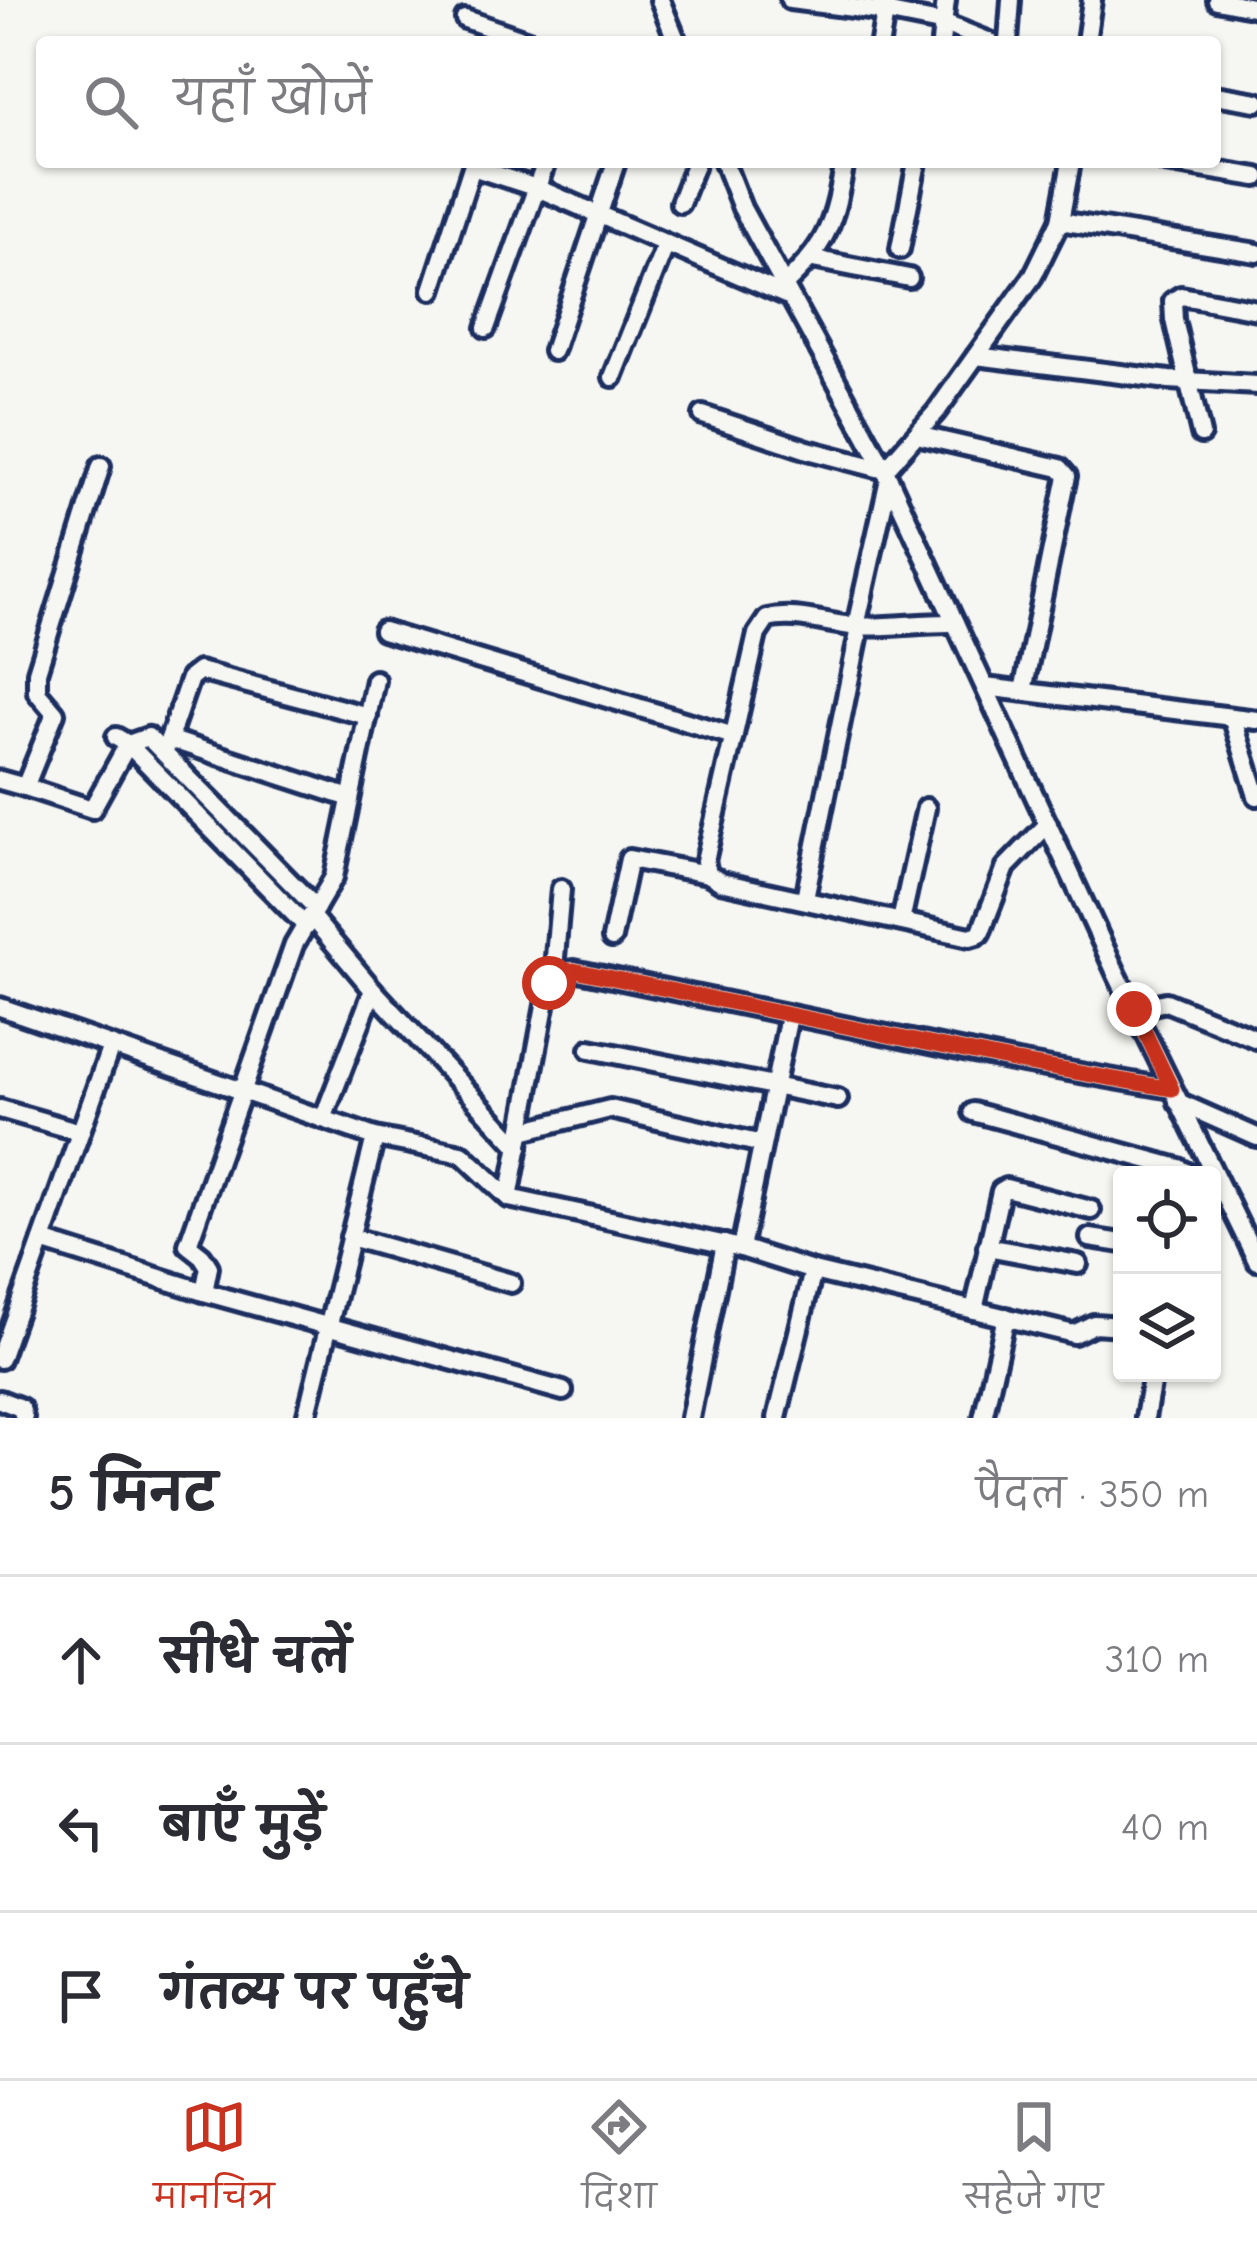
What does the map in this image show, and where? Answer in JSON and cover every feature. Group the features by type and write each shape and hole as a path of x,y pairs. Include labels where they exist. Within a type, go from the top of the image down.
{"street":[{"path":"660,0 675,36"},
{"path":"790,0 886,6 943,33 946,0"},
{"path":"1008,36 1011,0"},
{"path":"1086,36 1092,0"},
{"path":"1217,0 1257,8"},
{"path":"881,36 886,6"},
{"path":"465,19 514,36"},
{"path":"1221,96 1257,102"},
{"path":"432,290 472,168"},
{"path":"475,168 537,188 788,291"},
{"path":"486,328 544,168"},
{"path":"553,351 614,168"},
{"path":"680,203 694,168"},
{"path":"726,168 742,208 888,474 1205,1166"},
{"path":"788,291 813,259 835,215 844,168"},
{"path":"900,249 916,168"},
{"path":"805,898 888,474 1034,276 1060,221 1070,168"},
{"path":"1202,168 1257,177"},
{"path":"1060,221 1257,253"},
{"path":"613,377 667,244"},
{"path":"813,259 909,278"},
{"path":"1201,434 1174,320 1176,297 1257,310"},
{"path":"976,356 1257,386"},
{"path":"703,415 888,474"},
{"path":"916,435 1060,468 1067,476 1023,691"},
{"path":"25,787 55,713 37,692 37,672 101,466"},
{"path":"708,874 705,861 757,634 767,620 782,616 856,626 955,623"},
{"path":"383,632 734,736"},
{"path":"166,746 190,678 200,671 368,716"},
{"path":"204,1292 209,1267 188,1245 294,945 334,878 375,680"},
{"path":"985,687 1257,720"},
{"path":"1232,717 1257,796"},
{"path":"122,740 148,737 350,798"},
{"path":"0,780 92,808 122,740"},
{"path":"122,740 311,916"},
{"path":"166,746 373,990 520,1139"},
{"path":"901,921 926,808"},
{"path":"612,938 629,859 970,938 980,934 1006,867 1048,824"},
{"path":"509,1198 553,980 561,890"},
{"path":"553,980 560,972 574,970 1175,1096 1257,1137"},
{"path":"323,1119 373,990"},
{"path":"1134,1009 1166,1002 1257,1039"},
{"path":"0,1007 375,1137 462,1154 509,1198 733,1246 813,1271 1074,1334 1094,1324 1113,1325"},
{"path":"689,1418 762,1144 789,1016"},
{"path":"0,1360 111,1046"},
{"path":"590,1049 838,1099"},
{"path":"0,1109 80,1132"},
{"path":"520,1139 610,1109 762,1144"},
{"path":"974,1112 1172,1166"},
{"path":"305,1418 375,1137"},
{"path":"974,1310 998,1194 1006,1188 1090,1210"},
{"path":"1221,1196 1257,1261"},
{"path":"350,1237 511,1282"},
{"path":"1090,1238 1113,1242"},
{"path":"42,1241 204,1292 563,1391"},
{"path":"987,1247 1078,1264"},
{"path":"777,1418 813,1271"},
{"path":"983,1418 1006,1317"},
{"path":"1145,1418 1151,1382"},
{"path":"0,1400 22,1408 24,1418"}],"route":[{"path":"549,983 560,972 574,970 1017,1062 1172,1089 1134,1009"}]}
